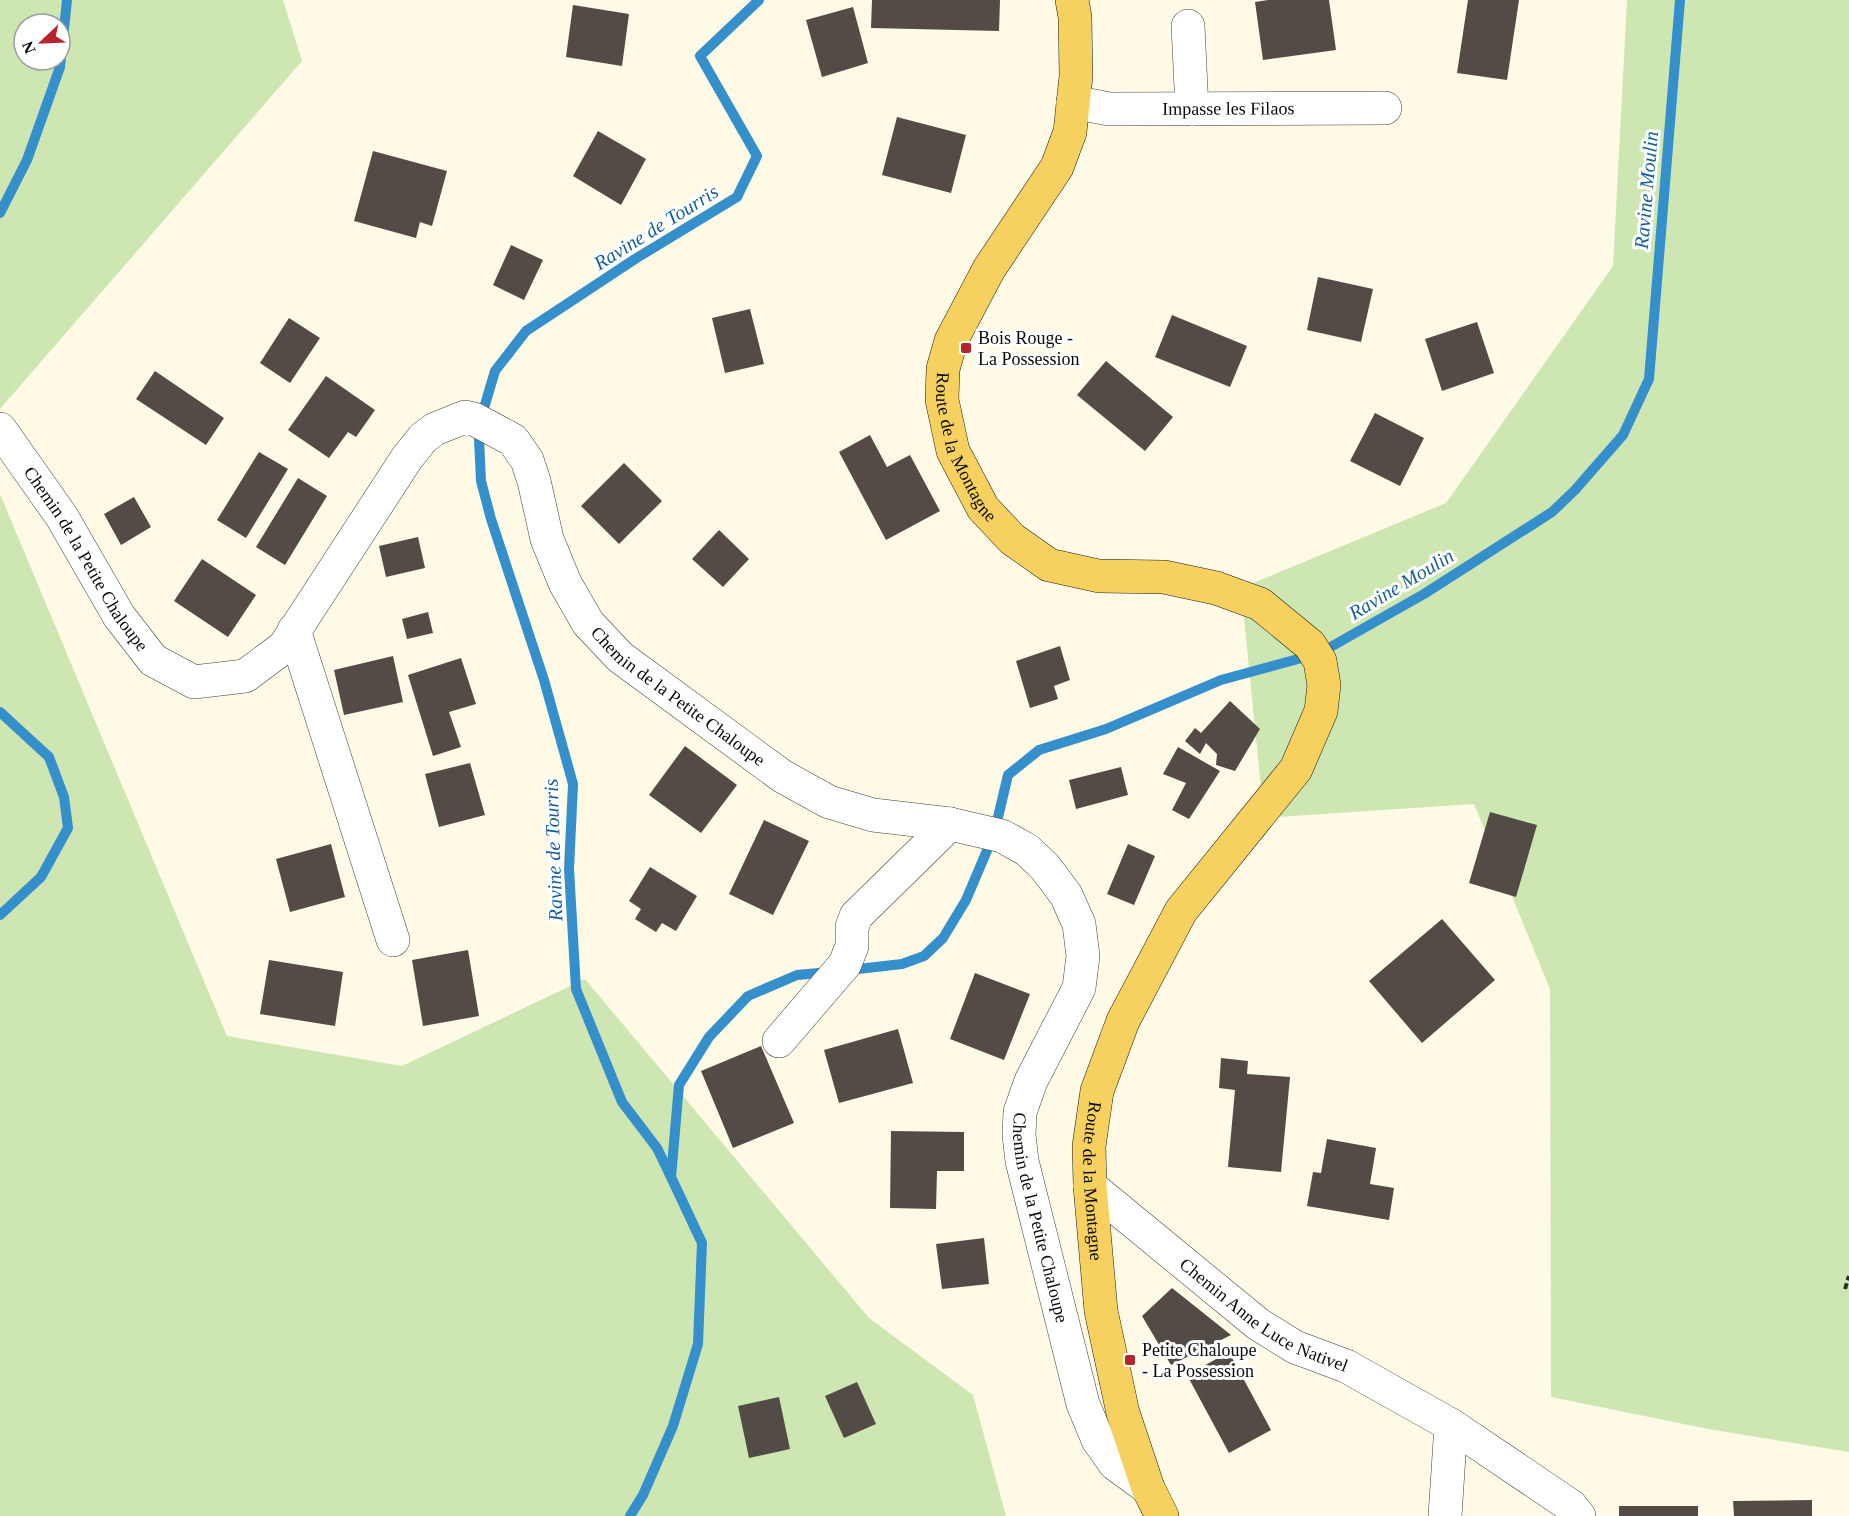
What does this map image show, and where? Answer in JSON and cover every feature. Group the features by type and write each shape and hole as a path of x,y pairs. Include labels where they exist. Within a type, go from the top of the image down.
{"main road":[{"name":"Route de la Montagne","path":"1072,0 1075,17 1076,76 1070,132 1057,167 989,269 951,341 943,369 942,400 953,451 983,508 1012,539 1049,565 1099,576 1164,577 1216,588 1260,604 1310,645 1320,662 1324,685 1321,711 1296,769 1180,911 1123,1021 1097,1091 1089,1146 1090,1186 1101,1311 1123,1413 1155,1502"}],"street":[{"path":"1188,26 1192,109"},
{"name":"Impasse les Filaos","path":"1073,102 1109,109 1385,108"},
{"name":"Chemin de la Petite Chaloupe","path":"0,429 62,517 119,616 153,660 194,682 245,676 284,647 407,458 423,438 435,429 453,421 465,417 474,419 513,440 527,460 547,539 565,583 588,623 620,657 782,776 829,802 873,815 950,824 1002,836 1027,850 1045,867 1066,895 1079,924 1083,956 1079,988 1031,1081 1020,1112 1019,1135 1022,1161 1083,1404 1098,1440 1114,1464 1155,1502"},
{"path":"294,630 393,940"},
{"path":"779,1041 845,964 852,946 852,927 856,916 950,824"},
{"name":"Chemin Anne Luce Nativel","path":"1090,1186 1258,1323 1295,1347 1346,1366 1451,1425 1571,1506 1579,1516"},
{"path":"1445,1516 1451,1425"}],"path":[{"path":"1845,1289 1849,1276"}],"green space":[{"path":"0,0 283,0 302,61 0,409"},
{"path":"1627,0 1849,0 1849,1452 1708,1429 1551,1397 1550,989 1474,804 1264,818 1241,588 1446,503 1613,266"},
{"path":"0,494 227,1036 402,1066 585,979 869,1318 973,1395 1006,1516 0,1516"}],"building":[{"path":"872,0 1000,0 999,31 871,28"},
{"path":"1329,0 1336,50 1263,60 1255,2"},
{"path":"1468,0 1519,0 1507,80 1457,73"},
{"path":"573,5 629,14 622,66 566,57"},
{"path":"853,7 868,63 822,77 806,20"},
{"path":"897,117 966,135 951,193 882,175"},
{"path":"598,131 646,159 621,205 573,176"},
{"path":"373,151 447,171 432,226 420,222 416,238 354,221"},
{"path":"511,245 543,260 524,300 493,285"},
{"path":"1318,277 1373,289 1361,342 1307,330"},
{"path":"750,309 764,364 725,373 712,318"},
{"path":"1172,315 1247,346 1230,387 1155,357"},
{"path":"289,318 320,338 290,383 260,363"},
{"path":"1477,322 1494,373 1442,391 1425,339"},
{"path":"1106,361 1173,417 1145,451 1077,395"},
{"path":"155,371 224,418 206,445 136,399"},
{"path":"326,376 375,410 356,437 348,432 329,458 288,430"},
{"path":"1375,413 1424,438 1400,486 1350,461"},
{"path":"870,435 887,467 910,455 940,511 886,540 839,452"},
{"path":"259,452 288,469 246,538 217,520"},
{"path":"624,463 662,501 619,544 581,506"},
{"path":"298,478 327,496 285,565 256,547"},
{"path":"134,497 151,527 121,545 104,514"},
{"path":"719,530 749,559 723,587 692,559"},
{"path":"418,537 425,568 386,577 379,546"},
{"path":"202,559 256,595 228,637 174,601"},
{"path":"428,612 433,633 407,639 402,619"},
{"path":"1060,646 1070,680 1054,686 1058,699 1030,708 1016,661"},
{"path":"393,656 403,702 344,715 334,670"},
{"path":"461,658 476,704 449,712 461,747 433,756 408,675"},
{"path":"1230,701 1260,729 1235,771 1216,765 1217,754 1206,743 1200,754 1185,741 1195,728 1201,733"},
{"path":"685,746 737,785 701,833 649,795"},
{"path":"1178,747 1220,771 1189,819 1172,810 1186,783 1163,774"},
{"path":"470,763 485,815 439,827 425,774"},
{"path":"1121,767 1128,795 1076,809 1069,780"},
{"path":"1490,812 1537,825 1516,897 1469,883"},
{"path":"764,820 809,841 773,915 729,894"},
{"path":"331,844 345,897 290,912 276,859"},
{"path":"1128,844 1155,856 1134,905 1107,894"},
{"path":"650,867 697,896 676,931 662,923 656,932 635,919 641,909 629,901"},
{"path":"1442,919 1495,980 1422,1043 1369,981"},
{"path":"468,950 479,1016 423,1026 412,960"},
{"path":"269,960 343,972 335,1026 260,1014"},
{"path":"975,973 1030,994 1004,1060 950,1039"},
{"path":"898,1029 913,1083 839,1103 824,1050"},
{"path":"761,1046 794,1123 733,1148 701,1071"},
{"path":"1221,1058 1248,1061 1247,1074 1290,1077 1281,1172 1228,1167 1235,1090 1219,1088"},
{"path":"891,1131 964,1132 964,1171 937,1171 936,1209 890,1208"},
{"path":"1327,1139 1376,1148 1370,1184 1394,1188 1389,1220 1307,1206 1313,1172 1321,1173"},
{"path":"984,1238 989,1284 942,1289 936,1244"},
{"path":"1172,1288 1231,1335 1171,1365 1142,1316"},
{"path":"1229,1352 1271,1430 1229,1453 1187,1375"},
{"path":"857,1382 876,1424 844,1438 825,1396"},
{"path":"779,1397 790,1449 749,1458 738,1406"},
{"path":"1812,1500 1812,1516 1734,1516 1733,1501"},
{"path":"1619,1506 1698,1506 1698,1516 1619,1516"}],"waterway":[{"path":"0,213 27,160 60,67 67,0"},
{"name":"Ravine de Tourris","path":"484,408 495,371 526,331 635,259 737,197 757,156 700,56 759,0"},
{"name":"Ravine Moulin","path":"858,969 902,964 924,956 943,938 966,900 994,834 1008,775 1039,750 1106,729 1221,680 1320,653 1424,594 1552,512 1575,490 1623,435 1649,379 1680,0"},
{"name":"Ravine de Tourris","path":"479,439 481,481 491,519 544,680 573,784 569,869 576,989 622,1102 657,1148 671,1177"},
{"path":"0,712 49,757 64,797 68,828 41,877 0,915"},
{"name":"Ravine Moulin","path":"630,1516 643,1495 673,1426 698,1344 702,1243 671,1177 679,1085 709,1037 748,996 797,975 829,972"}],"place":[{"name":"Bois Rouge - La Possession","path":"966,348"},
{"name":"Petite Chaloupe - La Possession","path":"1130,1360"}]}
